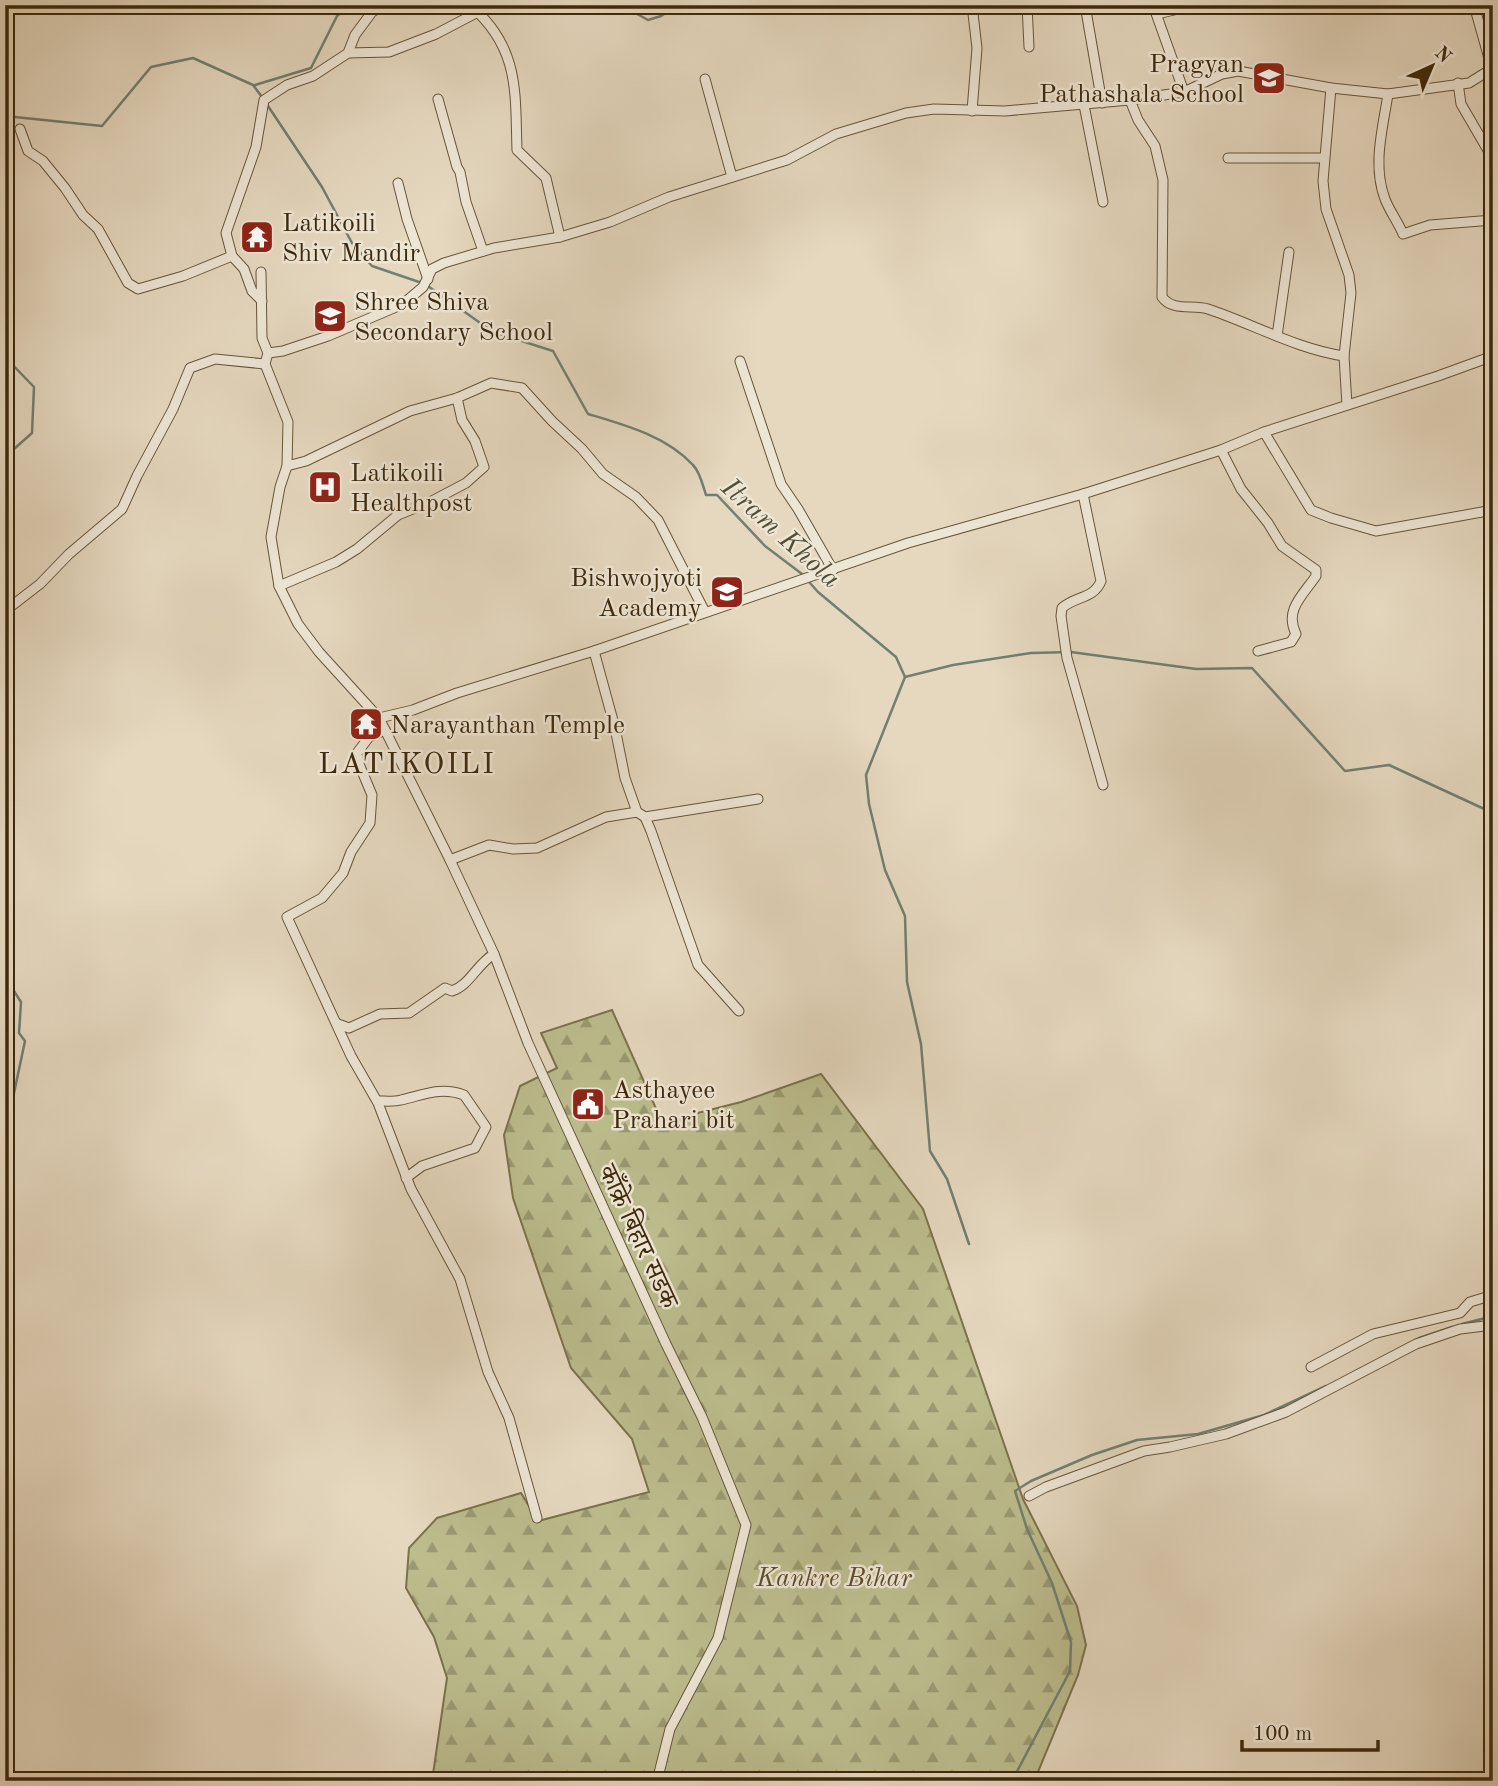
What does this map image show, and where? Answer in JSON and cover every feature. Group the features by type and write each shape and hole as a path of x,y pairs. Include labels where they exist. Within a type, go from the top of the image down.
{"street":[{"path":"348,53 355,35 372,12 384,5"},
{"path":"972,5 977,48 972,111"},
{"path":"1027,5 1029,47"},
{"path":"1085,5 1102,103"},
{"path":"1185,92 1155,10 1195,5"},
{"path":"268,353 283,351 328,335 403,304 426,283 437,266 494,248 560,237 610,222 669,197 787,160 835,134 905,113 934,109 972,111 1084,105 1130,100 1185,92 1223,74 1238,71 1331,88 1388,94 1469,83 1492,69 1474,5"},
{"path":"262,302 252,291 244,269 232,256 226,233 256,147 264,100 287,85 313,76 348,53 389,52 436,34 474,8 509,57 514,82 517,150 546,178 560,237"},
{"path":"705,79 732,177"},
{"path":"1458,83 1461,104 1493,159"},
{"path":"1331,88 1323,181 1326,209 1349,275 1351,293 1344,356 1347,405"},
{"path":"1388,94 1381,131 1379,170 1385,200 1403,234 1430,225 1493,219"},
{"path":"438,99 466,202 483,251"},
{"path":"1130,100 1138,120 1155,146 1163,180 1162,297 1167,303 1174,306 1202,307 1277,336 1344,356"},
{"path":"1084,105 1103,202"},
{"path":"20,129 28,151 43,162 65,188 83,215 97,229 128,283 138,289 183,276 232,256"},
{"path":"1228,158 1324,158"},
{"path":"398,183 426,283"},
{"path":"1277,336 1289,252"},
{"path":"5,611 40,584 69,554 122,509 173,409 190,368 215,359 265,364 268,353 262,338 261,272"},
{"path":"379,718 413,710 594,651 908,543 1083,494 1221,450 1264,432 1493,356"},
{"path":"740,360 781,484 799,509 833,570"},
{"name":"काँक्रे बिहार सडक","path":"265,364 288,422 287,466 280,487 271,537 279,586 298,624 319,652 379,718 450,860 494,954 528,1043 702,1417 746,1525 718,1638 670,1729 657,1781"},
{"path":"287,466 306,461 410,411 457,398 491,383 522,388 603,474 636,497 659,520 705,612"},
{"path":"279,586 336,562 357,549 398,515 466,483 484,467 475,441 462,420 457,398"},
{"path":"1264,432 1311,510 1331,518 1376,531 1493,510"},
{"path":"1221,450 1241,489 1268,523 1282,547 1315,570 1316,576 1293,609 1291,623 1296,634 1291,642 1258,651"},
{"path":"1083,494 1101,581 1094,593 1062,608 1064,647 1103,785"},
{"path":"594,651 615,728 625,778 698,965 739,1011"},
{"path":"385,730 369,737 357,753 372,795 370,823 351,852 343,873 325,894 287,917 351,1056 378,1101 407,1178 460,1279 488,1373 509,1418 537,1518"},
{"path":"450,860 472,854 489,845 513,849 537,848 606,817 758,800"},
{"path":"338,1024 349,1028 380,1014 409,1013 445,988 452,991 459,989 481,962 494,954"},
{"path":"378,1101 399,1101 427,1092 459,1093 464,1095 486,1127 475,1148 422,1167 407,1178"},
{"path":"1311,1367 1373,1334 1461,1313 1470,1302 1493,1294"},
{"path":"1029,1496 1046,1487 1144,1451 1226,1434 1286,1412 1416,1344 1460,1329 1493,1325"}],"green space":[{"name":"Kankre Bihar","path":"612,1010 662,1122 741,1102 821,1074 923,1209 1023,1499 1077,1606 1086,1645 1078,1675 1038,1772 1030,1781 432,1781 447,1678 434,1637 406,1588 409,1548 437,1518 521,1493 538,1521 649,1492 632,1439 571,1368 513,1198 504,1135 520,1086 557,1068 541,1033"}],"waterway":[{"path":"255,85 311,68 337,16 350,5"},
{"path":"621,5 648,20 661,16 678,5"},
{"name":"Itram Khola","path":"5,116 102,126 151,67 193,58 253,85 262,97"},
{"name":"Itram Khola","path":"266,103 322,187 352,243 372,266 425,284 493,332 553,351 588,414 658,439 682,455 698,471 706,495 717,495 765,546 802,574 818,592 896,657 905,677 953,665 1031,653 1071,652 1196,669 1252,668 1345,771 1389,765 1493,813"},
{"name":"Itram Khola","path":"5,357 34,387 32,433 5,457"},
{"path":"905,677 866,775 869,804 885,870 905,916 907,982 921,1044 930,1151 947,1179 969,1244"},
{"path":"5,924 8,928 8,963 12,988 21,1002 19,1033 25,1041 5,1147"},
{"name":"Itram Khola","path":"1462,1324 1493,1316"},
{"name":"Itram Khola","path":"1419,1338 1452,1327"},
{"path":"1012,1781 1070,1671 1071,1642 1052,1583 1027,1529 1015,1491 1031,1481 1092,1455 1137,1440 1198,1434 1264,1415 1326,1386"}],"place":[{"name":"Pragyan Pathashala School","path":"1269,78"},
{"name":"Latikoili Shiv Mandir","path":"257,237"},
{"name":"Shree Shiva Secondary School","path":"330,316"},
{"name":"Latikoili Healthpost","path":"325,487"},
{"name":"Bishwojyoti Academy","path":"727,592"},
{"name":"Narayanthan Temple","path":"366,724"},
{"name":"Asthayee Prahari bit","path":"588,1104"}],"district":[{"name":"LATIKOILI","path":"407,763"}]}
